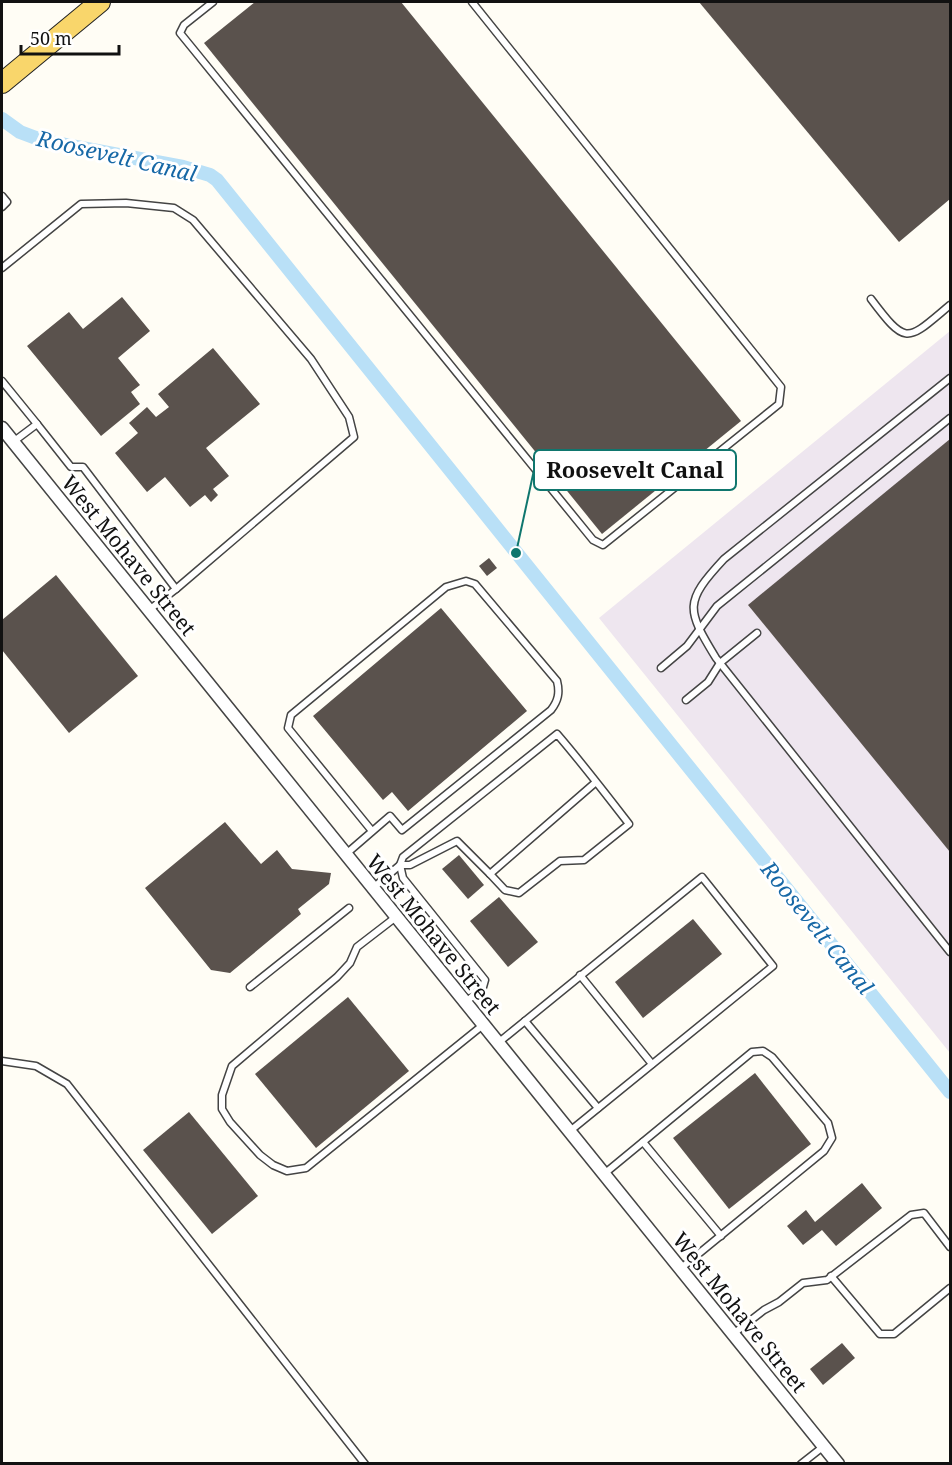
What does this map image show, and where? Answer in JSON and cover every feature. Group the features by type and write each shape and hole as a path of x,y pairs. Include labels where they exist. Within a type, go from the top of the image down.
{"main road":[{"path":"2,83 100,2"}],"street":[{"name":"West Mohave Street","path":"2,428 838,1464"}],"lane":[{"path":"213,2 184,25 180,33 593,540 603,545 779,404 782,387 472,2"},
{"path":"2,196 7,202 2,207"},
{"path":"2,268 81,204 126,203 174,208 193,220 311,359 349,417 354,437 149,611"},
{"path":"871,298 889,323 906,335 918,332 951,305"},
{"path":"951,378 724,559 703,581 692,604 699,630 720,663 951,952"},
{"path":"2,381 71,467 83,467 176,589"},
{"path":"661,668 687,646 717,606 951,418"},
{"path":"13,442 37,424"},
{"path":"345,854 390,816 402,830 551,710 555,704 559,690 556,681 475,584 466,581 457,582 446,588 289,719 288,728 372,831"},
{"path":"686,700 708,682 720,663 757,633"},
{"path":"373,889 400,865 403,856 557,734 629,824 584,860 560,861 519,893 505,891 457,841 410,865 400,865"},
{"path":"490,874 596,782"},
{"path":"400,865 403,878 485,980 483,987 465,1003"},
{"path":"498,1043 702,877 773,966 569,1131"},
{"path":"250,987 349,908"},
{"path":"396,917 357,947 350,963 337,977 232,1066 222,1095 222,1109 230,1122 260,1155 273,1165 286,1171 306,1168 483,1025"},
{"path":"580,975 652,1064"},
{"path":"525,1021 598,1107"},
{"path":"604,1174 752,1052 763,1051 772,1057 828,1123 832,1138 824,1151 680,1269"},
{"path":"2,1061 36,1066 67,1084 365,1464"},
{"path":"643,1142 721,1236"},
{"path":"734,1334 803,1283 827,1280 911,1215 924,1213 951,1247"},
{"path":"831,1276 880,1334 894,1334 951,1288"},
{"path":"801,1464 824,1446"}],"shaded area":[{"path":"950,331 950,1053 599,618"}],"building":[{"path":"255,2 401,2 741,421 602,534 204,43"},
{"path":"699,2 950,2 950,199 899,242"},
{"path":"122,297 150,331 118,358 140,385 131,392 140,404 101,436 27,346 69,312 83,329"},
{"path":"213,348 260,404 206,448 229,476 213,489 218,495 211,502 205,495 190,507 165,477 147,492 115,453 138,433 129,423 147,407 156,417 169,407 158,394"},
{"path":"950,439 950,852 748,605"},
{"path":"489,558 497,568 487,576 479,566"},
{"path":"56,575 138,676 69,733 2,650 2,620"},
{"path":"441,608 527,711 408,811 392,792 383,800 313,716"},
{"path":"225,822 261,864 277,850 292,869 331,873 329,884 298,909 301,914 230,973 211,970 145,888"},
{"path":"459,855 484,885 468,899 442,869"},
{"path":"499,897 538,942 508,967 470,921"},
{"path":"693,919 722,954 643,1018 615,982"},
{"path":"348,997 409,1071 316,1148 255,1074"},
{"path":"755,1073 811,1144 729,1209 673,1138"},
{"path":"189,1112 258,1196 212,1234 143,1150"},
{"path":"862,1183 882,1208 836,1246 822,1230 803,1245 787,1226 806,1210 815,1222"},
{"path":"842,1343 855,1358 823,1385 810,1369"}],"waterway":[{"name":"Roosevelt Canal","path":"2,119 20,132 44,141 183,167 210,175 217,180 950,1092"}],"place":[{"name":"Roosevelt Canal","path":"516,553"}]}
